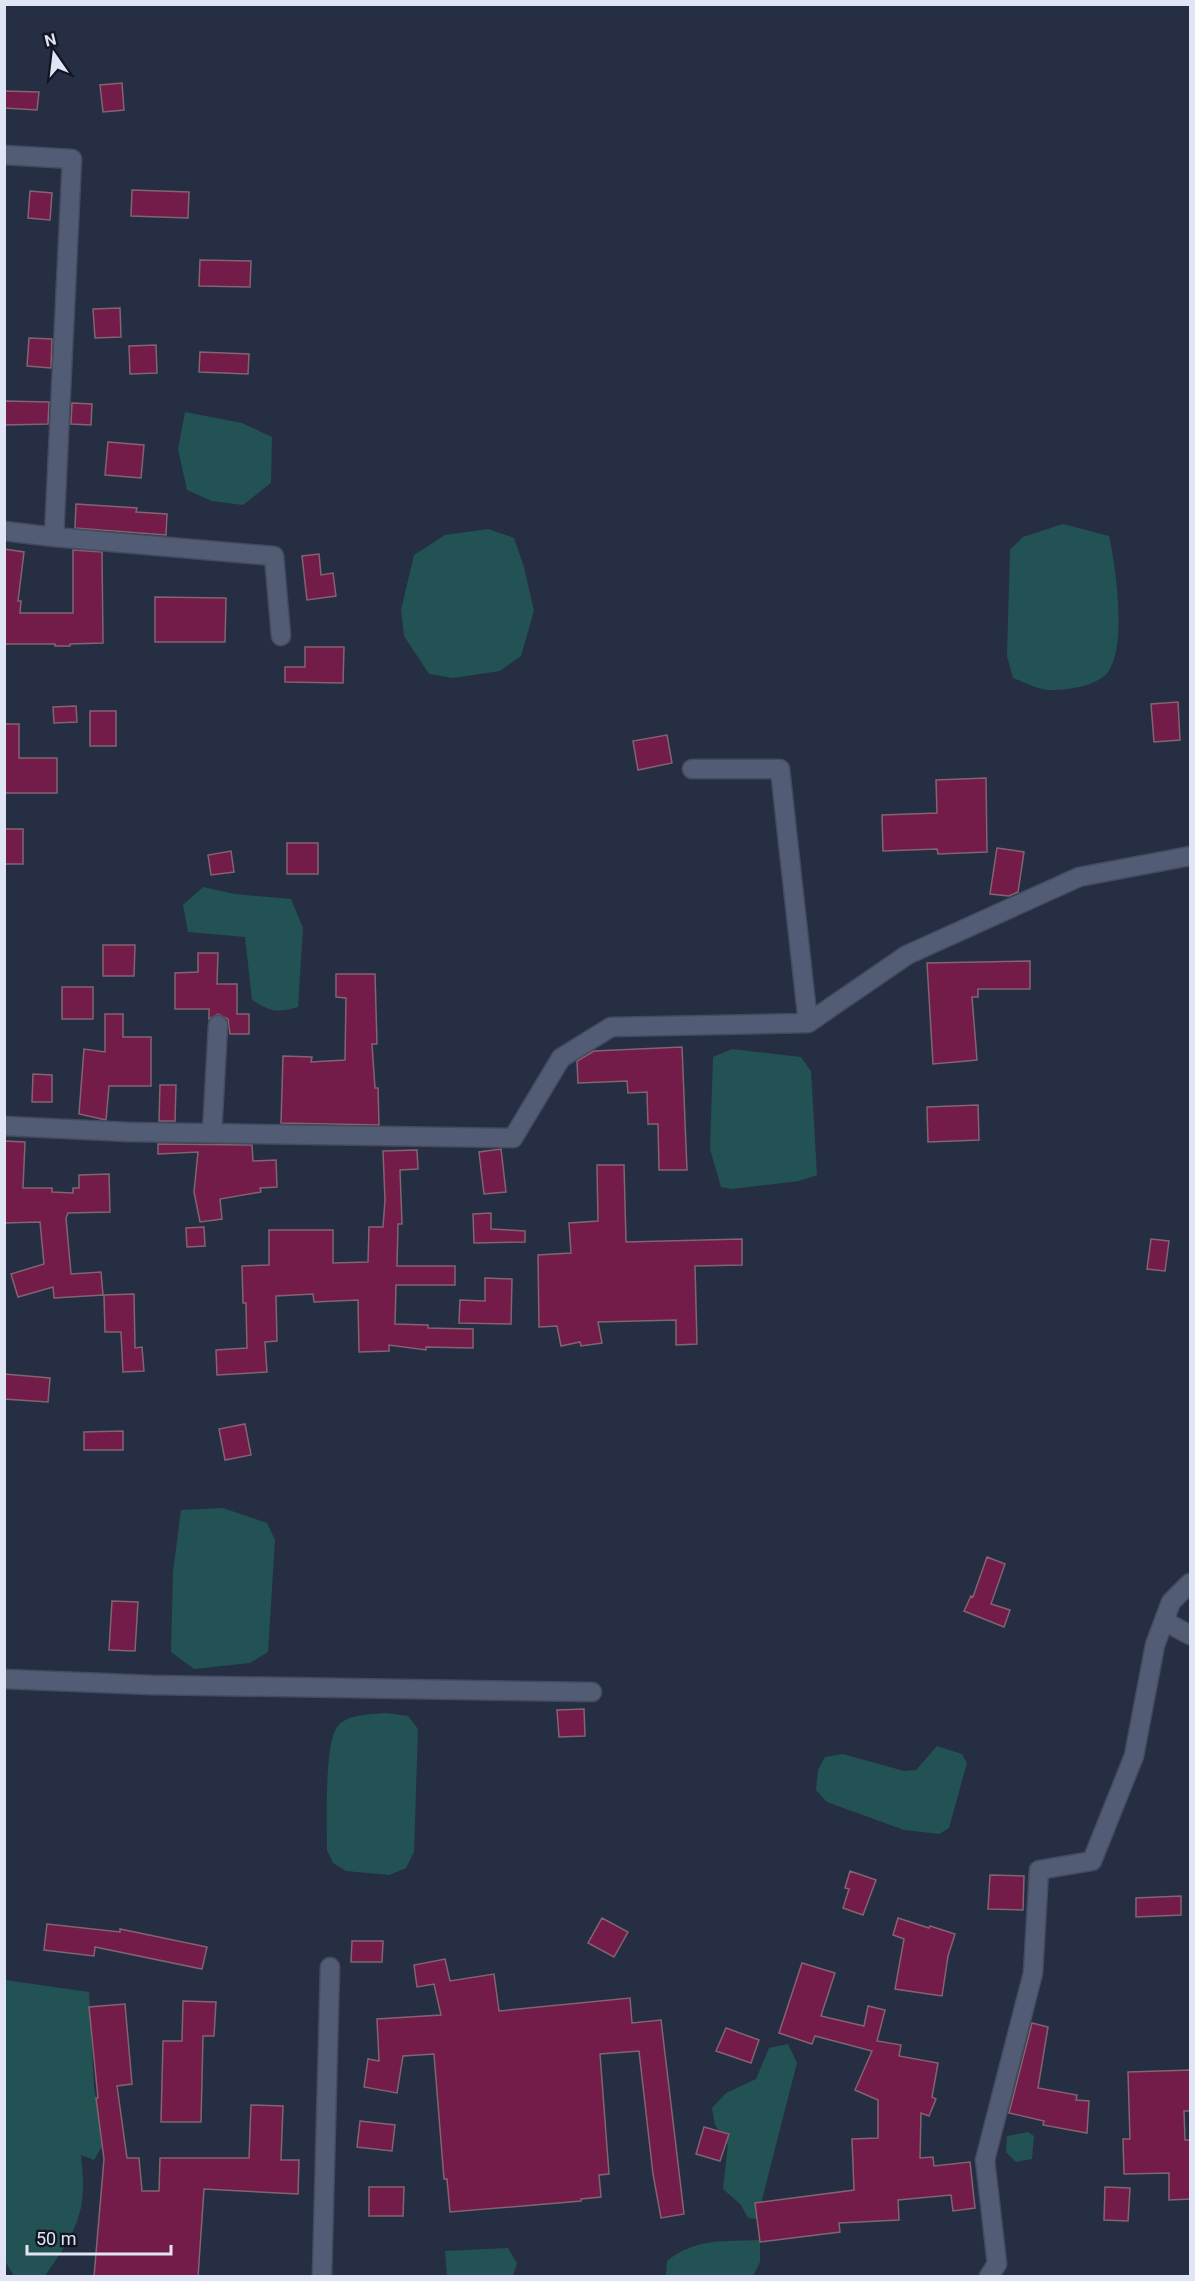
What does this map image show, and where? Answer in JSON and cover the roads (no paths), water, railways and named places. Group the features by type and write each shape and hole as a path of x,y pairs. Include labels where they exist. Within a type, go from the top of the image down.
{"street":[{"path":"4,155 72,159 54,537"},
{"path":"4,531 274,556 281,636"},
{"path":"692,769 780,769 808,1023"},
{"path":"4,1126 129,1132 513,1138 561,1058 611,1028 808,1023 907,955 1079,877 1191,856"},
{"path":"212,1133 218,1025"},
{"path":"988,2277 997,2264 985,2160 1034,1972 1039,1870 1092,1861 1134,1756 1155,1645 1170,1602 1191,1583"},
{"path":"1164,1621 1191,1635"},
{"path":"4,1679 164,1685 592,1692"},
{"path":"322,2277 330,1967"}]}
